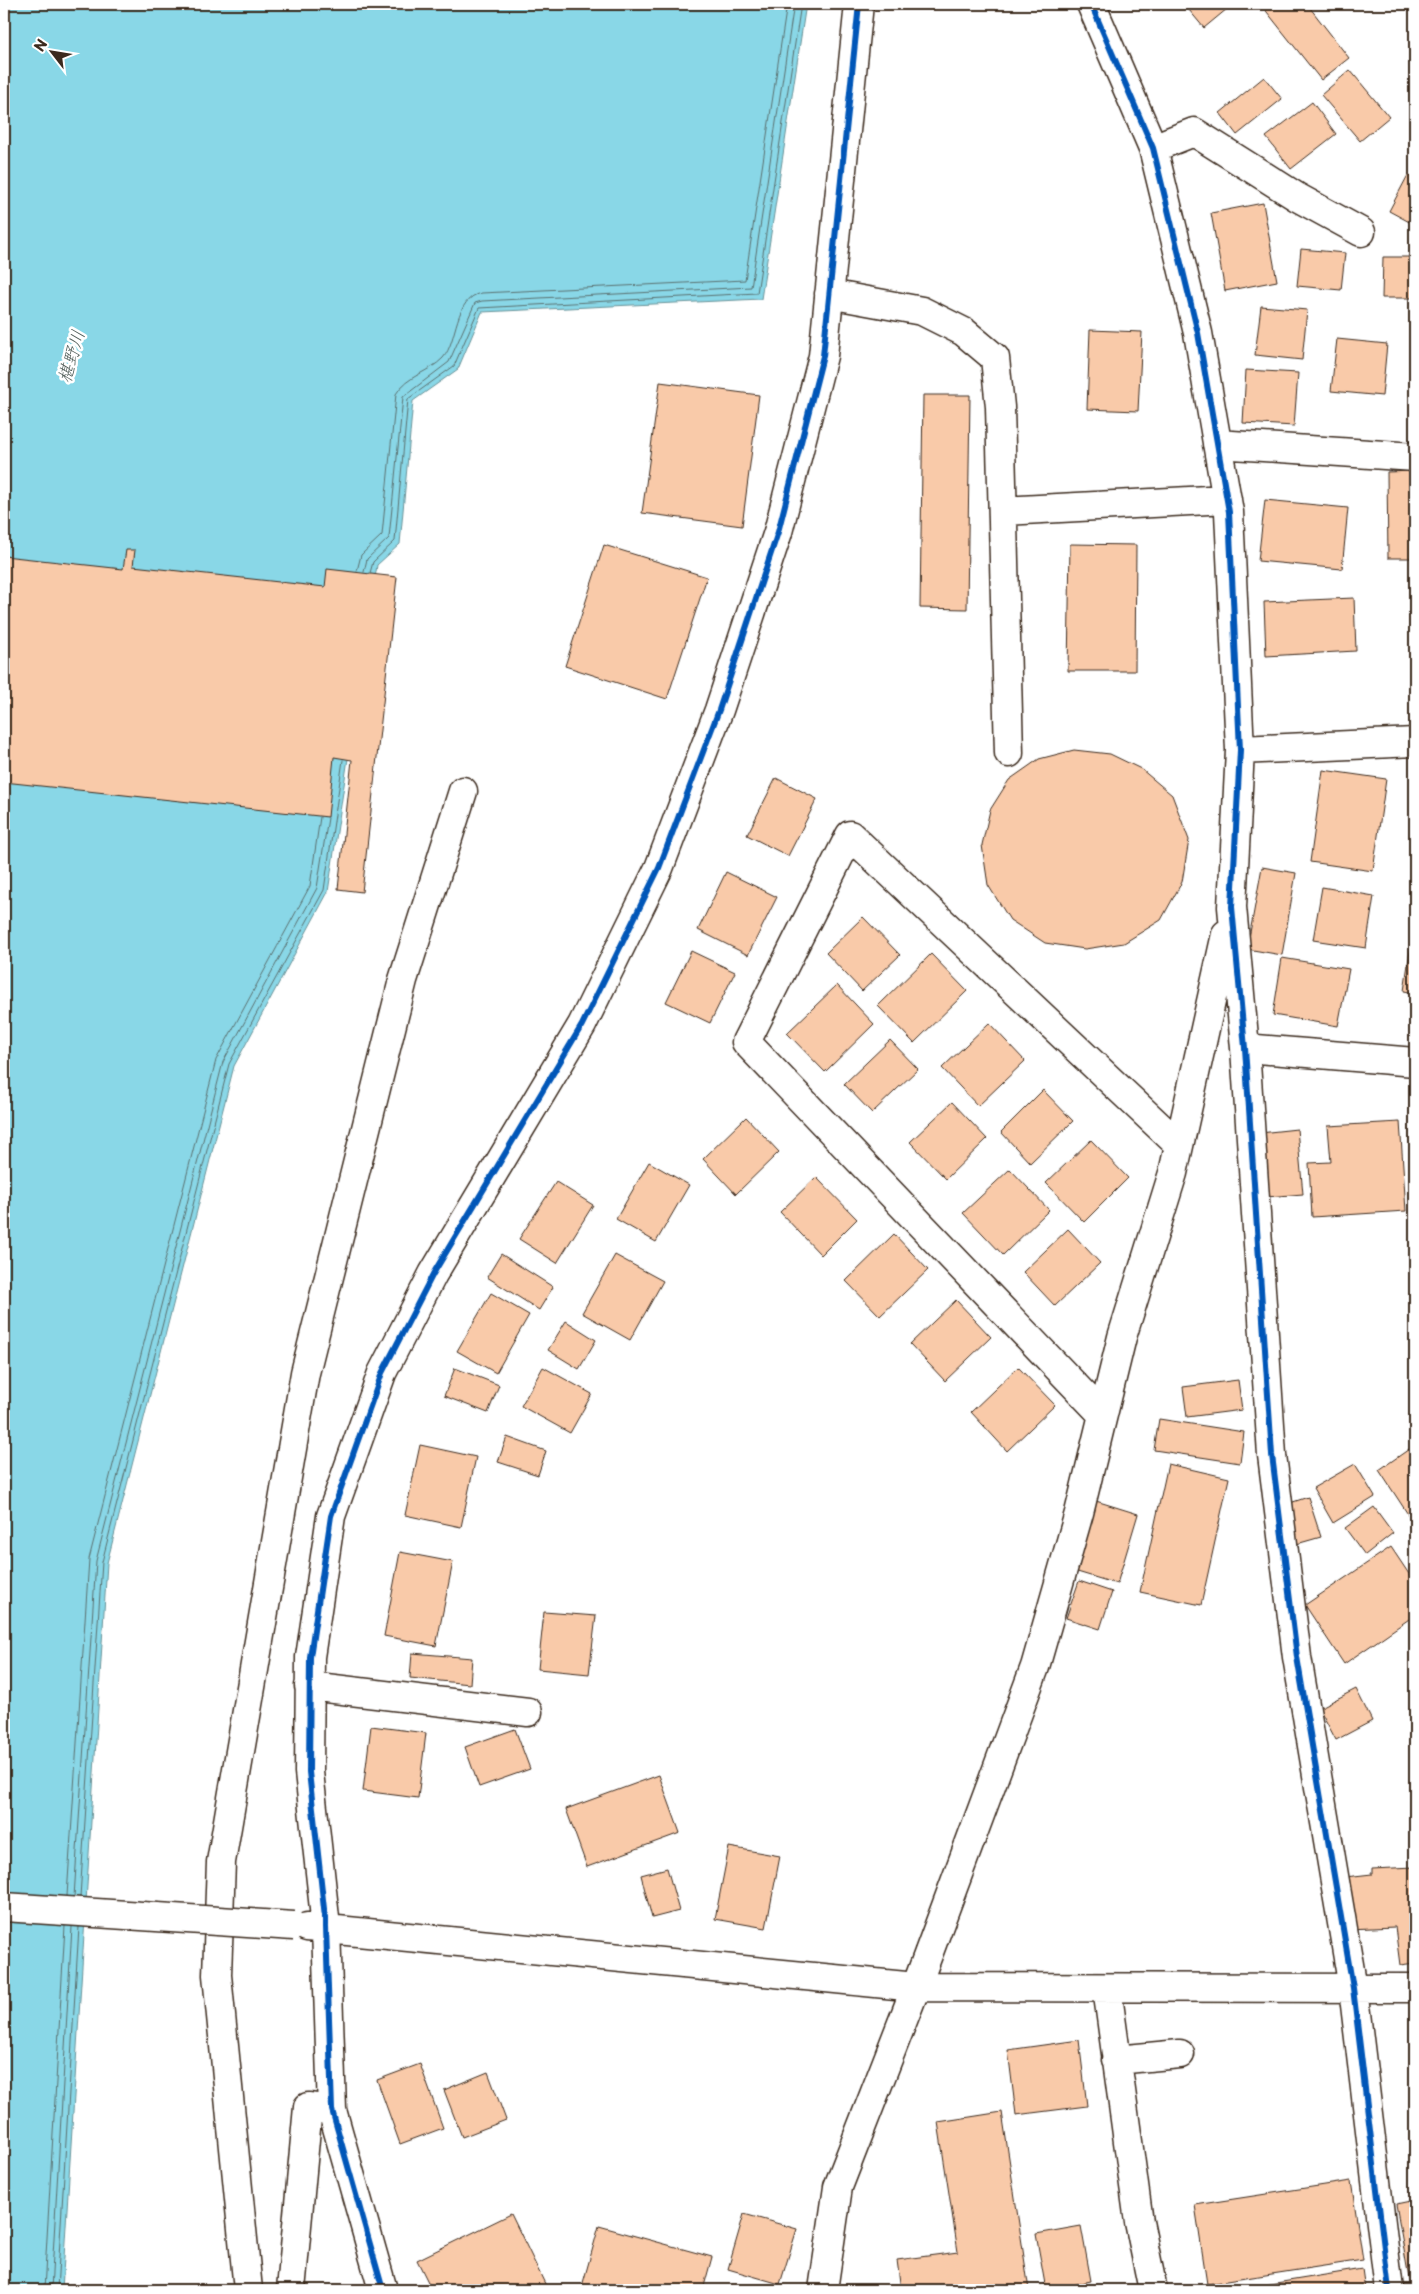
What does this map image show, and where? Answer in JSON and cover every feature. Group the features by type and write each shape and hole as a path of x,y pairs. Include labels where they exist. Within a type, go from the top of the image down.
{"street":[{"path":"383,2290 332,2110 326,1928 309,1772 310,1658 331,1516 382,1374 434,1274 582,1025 659,868 719,710 778,532 823,356 859,4"},
{"path":"1091,4 1153,148 1198,333 1227,499 1240,750 1232,907 1245,1048 1271,1445 1283,1554 1352,1988 1388,2290"},
{"path":"1153,148 1194,132 1297,197 1361,232"},
{"path":"829,294 922,311 964,332 995,358 1000,407 1009,753"},
{"path":"1218,444 1415,457"},
{"path":"1003,511 1227,499"},
{"path":"1240,750 1415,742"},
{"path":"248,2290 217,1975 221,1862 305,1372 403,980 463,791"},
{"path":"1103,1415 746,1042 850,835 1180,1146"},
{"path":"823,2290 838,2187 916,1987 1035,1667 1079,1513 1122,1337 1180,1146 1232,907"},
{"path":"1245,1048 1415,1062"},
{"path":"309,1686 528,1712"},
{"path":"4,1907 326,1928 916,1987 1415,1988"},
{"path":"1107,1988 1139,2222 1153,2290"},
{"path":"1116,2060 1180,2054"},
{"path":"291,2290 308,2107 332,2110"}],"water":[{"name":"椹野川","path":"4,4 806,4 761,299 482,312 458,369 413,401 400,544 377,565 328,892 234,1066 107,1563 62,2290 4,2290"}],"building":[{"path":"1184,4 1233,4 1204,28"},
{"path":"1268,4 1307,4 1349,58 1321,80 1263,7"},
{"path":"1350,70 1389,117 1360,141 1321,95"},
{"path":"1264,77 1282,99 1237,135 1220,113"},
{"path":"1312,102 1336,134 1291,169 1266,137"},
{"path":"1408,175 1415,179 1415,225 1389,211"},
{"path":"1263,203 1277,281 1225,291 1211,213"},
{"path":"1301,249 1345,253 1341,290 1297,286"},
{"path":"1383,257 1415,257 1415,298 1382,298"},
{"path":"1261,306 1307,310 1302,360 1255,355"},
{"path":"1415,310 1415,366 1411,365"},
{"path":"1090,330 1142,332 1138,411 1087,409"},
{"path":"1337,339 1387,344 1382,396 1331,391"},
{"path":"1246,370 1298,373 1294,426 1243,423"},
{"path":"660,382 759,395 742,526 642,513"},
{"path":"923,395 970,395 967,609 920,608"},
{"path":"1415,471 1415,558 1388,558 1387,472"},
{"path":"1265,500 1348,508 1342,569 1258,561"},
{"path":"1070,544 1136,545 1135,671 1068,671"},
{"path":"604,545 707,577 667,699 565,666"},
{"path":"126,550 135,550 133,566 325,587 327,569 397,577 362,892 338,889 352,760 334,757 328,817 4,782 4,556 123,569"},
{"path":"1354,598 1356,651 1266,656 1264,602"},
{"path":"1074,750 1110,754 1141,769 1172,795 1189,840 1182,882 1161,920 1124,943 1085,949 1045,943 1010,920 988,885 982,845 990,810 1009,780 1039,759"},
{"path":"1323,770 1386,779 1373,871 1310,862"},
{"path":"776,778 817,799 788,856 747,835"},
{"path":"1262,867 1296,873 1282,955 1247,949"},
{"path":"726,872 777,897 748,955 698,930"},
{"path":"1322,887 1374,896 1366,948 1313,940"},
{"path":"863,917 900,955 862,991 826,953"},
{"path":"1415,917 1415,993 1404,991"},
{"path":"691,951 735,972 710,1023 666,1002"},
{"path":"931,954 967,991 914,1043 878,1006"},
{"path":"1282,958 1349,969 1338,1026 1273,1015"},
{"path":"837,985 874,1024 825,1072 787,1033"},
{"path":"989,1023 1025,1061 978,1106 942,1068"},
{"path":"890,1040 918,1069 872,1113 844,1084"},
{"path":"1043,1090 1073,1121 1030,1163 1001,1132"},
{"path":"952,1102 987,1139 946,1179 910,1142"},
{"path":"746,1117 779,1152 736,1194 703,1159"},
{"path":"1400,1122 1406,1211 1312,1217 1309,1163 1331,1162 1328,1126"},
{"path":"1297,1129 1303,1194 1266,1197 1260,1133"},
{"path":"1091,1140 1128,1178 1084,1222 1046,1183"},
{"path":"649,1162 689,1185 656,1242 616,1219"},
{"path":"1010,1169 1049,1210 1003,1255 963,1213"},
{"path":"816,1177 857,1219 821,1255 780,1212"},
{"path":"556,1182 593,1205 557,1263 519,1239"},
{"path":"1068,1229 1100,1263 1055,1306 1023,1272"},
{"path":"894,1234 928,1270 880,1316 846,1281"},
{"path":"501,1254 553,1287 539,1310 487,1277"},
{"path":"615,1255 663,1281 630,1340 582,1313"},
{"path":"491,1293 529,1315 496,1373 457,1351"},
{"path":"956,1300 991,1337 945,1381 910,1344"},
{"path":"566,1321 596,1340 579,1369 548,1350"},
{"path":"543,1367 592,1394 570,1433 521,1406"},
{"path":"1018,1367 1055,1405 1007,1451 971,1412"},
{"path":"455,1368 499,1385 488,1413 444,1396"},
{"path":"1238,1380 1242,1410 1187,1417 1183,1387"},
{"path":"1159,1419 1244,1432 1240,1463 1154,1450"},
{"path":"507,1437 546,1451 538,1475 498,1462"},
{"path":"420,1445 476,1457 461,1527 405,1515"},
{"path":"1415,1445 1415,1525 1379,1470"},
{"path":"1168,1464 1229,1478 1201,1605 1140,1592"},
{"path":"1355,1464 1375,1497 1333,1523 1313,1488"},
{"path":"1308,1497 1321,1537 1293,1545 1281,1506"},
{"path":"1096,1501 1138,1514 1117,1584 1074,1571"},
{"path":"1374,1507 1393,1533 1365,1555 1345,1528"},
{"path":"1391,1547 1415,1583 1415,1615 1344,1664 1305,1605"},
{"path":"400,1552 453,1562 436,1646 384,1636"},
{"path":"1079,1581 1112,1592 1100,1629 1066,1618"},
{"path":"544,1612 596,1616 589,1674 538,1669"},
{"path":"412,1653 472,1658 470,1684 410,1678"},
{"path":"1356,1689 1372,1721 1336,1740 1319,1708"},
{"path":"371,1726 426,1733 418,1798 363,1791"},
{"path":"515,1729 530,1769 479,1787 465,1747"},
{"path":"659,1775 680,1833 587,1867 566,1809"},
{"path":"729,1847 780,1856 766,1928 715,1919"},
{"path":"1415,1867 1415,1963 1400,1965 1395,1927 1348,1929 1345,1877 1372,1874 1372,1869"},
{"path":"667,1868 679,1911 652,1918 641,1875"},
{"path":"1079,2040 1087,2106 1016,2115 1008,2050"},
{"path":"420,2064 443,2128 400,2144 377,2080"},
{"path":"488,2072 506,2120 462,2137 444,2090"},
{"path":"1002,2112 1029,2290 901,2290 897,2260 958,2252 938,2122"},
{"path":"1351,2181 1363,2260 1207,2284 1195,2205"},
{"path":"1415,2200 1415,2290 1411,2290 1396,2204"},
{"path":"511,2214 548,2290 432,2290 417,2260"},
{"path":"744,2214 797,2229 780,2284 728,2269"},
{"path":"599,2226 712,2257 703,2290 581,2290"},
{"path":"1081,2226 1091,2281 1046,2290 1036,2234"},
{"path":"1362,2269 1365,2290 1233,2290"}],"cycle path":[{"path":"383,2290 332,2110 326,1927 309,1772 310,1657 331,1516 382,1373 433,1274 582,1025 659,868 719,710 778,532 823,356 859,4"},
{"path":"1091,4 1153,148 1198,333 1229,512 1240,750 1232,907 1245,1048 1272,1455 1297,1657 1353,1988 1389,2290"}]}
